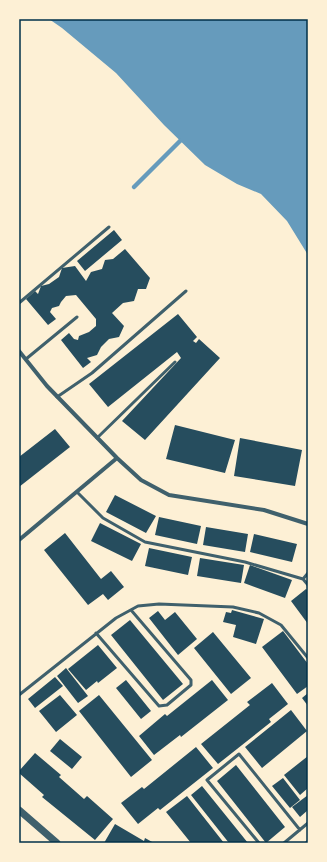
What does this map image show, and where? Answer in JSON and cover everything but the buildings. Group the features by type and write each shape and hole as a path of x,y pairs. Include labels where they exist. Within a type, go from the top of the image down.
{"street":[{"path":"19,351 57,397 117,458 141,480 169,495 264,510 308,524"},
{"path":"19,540 117,458"},
{"path":"19,810 57,843"}],"lane":[{"path":"19,303 109,227"},
{"path":"57,397 92,373 186,291"},
{"path":"26,359 77,317"},
{"path":"97,438 175,362"},
{"path":"77,492 103,518 145,542 245,562 303,579 308,585"},
{"path":"303,579 308,573"},
{"path":"19,695 116,618 138,606 159,604 233,606 259,613 281,625 308,658"},
{"path":"96,633 159,706 167,705 191,685 191,680 131,610"},
{"path":"259,843 207,780 239,754 300,830"},
{"path":"284,843 308,823"}],"water":[{"path":"49,19 308,19 308,255 287,221 261,194 237,184 205,165 164,125 116,73"}],"waterway":[{"path":"134,187 180,141"}]}
